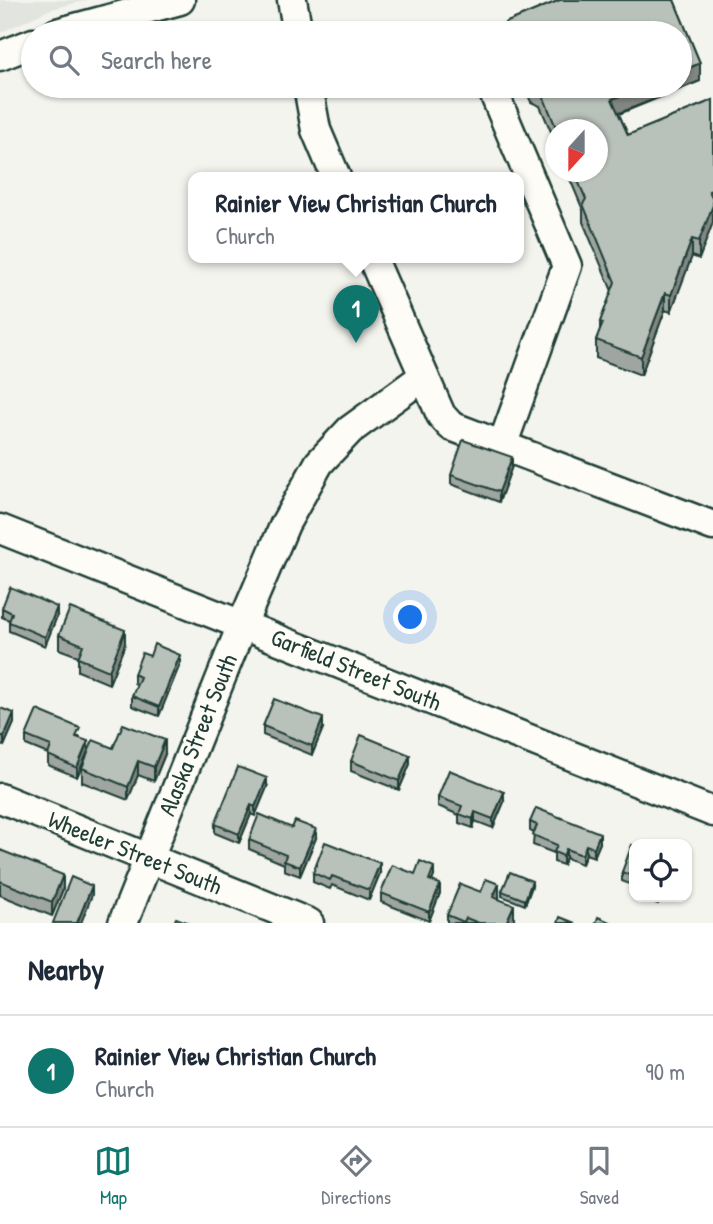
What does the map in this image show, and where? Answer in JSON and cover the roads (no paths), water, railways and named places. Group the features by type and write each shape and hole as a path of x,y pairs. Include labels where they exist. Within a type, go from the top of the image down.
{"street":[{"path":"102,21 180,0"},
{"path":"292,0 296,21"},
{"path":"0,56 21,48"},
{"path":"310,98 316,130 334,172"},
{"path":"496,98 567,266 502,446"},
{"path":"375,263 441,415 451,426 713,526"},
{"name":"Alaska Street South","path":"123,923 285,524 319,463 350,430 424,376"},
{"name":"Garfield Street South","path":"0,529 713,812"},
{"name":"Wheeler Street South","path":"0,799 309,923"}],"place":[{"name":"Rainier View Christian Church","path":"356,343"}]}
